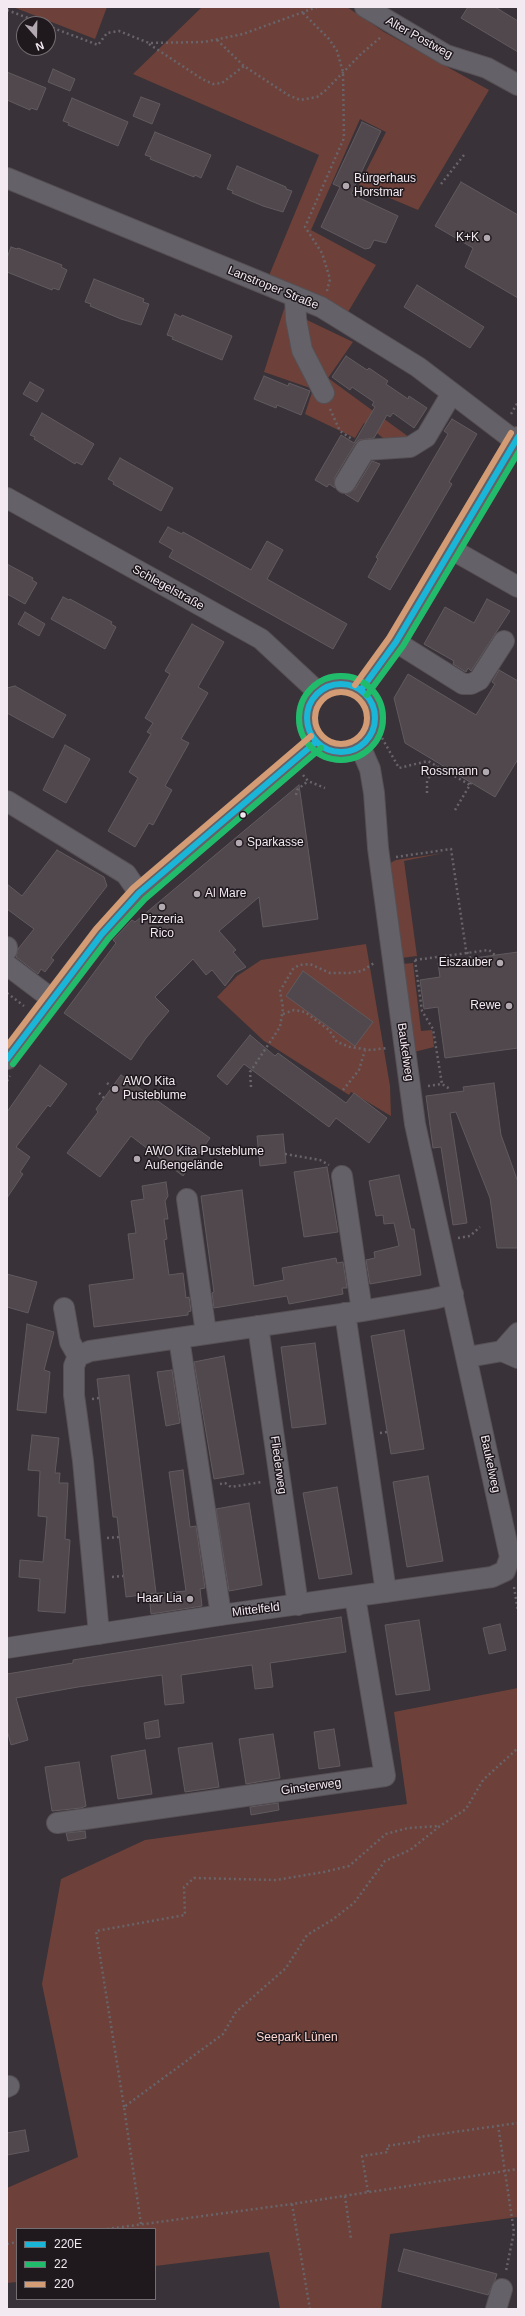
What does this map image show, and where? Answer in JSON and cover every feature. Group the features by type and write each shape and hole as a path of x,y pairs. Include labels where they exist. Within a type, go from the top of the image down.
{"street":[{"name":"Alter Postweg","path":"365,7 446,55 487,68 518,85"},
{"name":"Lanstroper Straße","path":"7,178 322,308 418,367 517,439"},
{"path":"295,296 296,319 302,350 324,393"},
{"path":"345,484 365,450 410,447 426,437 452,392"},
{"path":"361,690 396,642 517,439"},
{"name":"Schlegelstraße","path":"7,498 261,639 318,692"},
{"path":"452,549 518,587"},
{"path":"396,642 463,684 471,684 479,680 504,641"},
{"path":"339,683 350,685 361,690 369,698 374,707 375,718 373,729 368,739 360,746 349,751 337,752 326,749 316,742 308,727 307,711 311,701 318,692 328,686 339,683"},
{"path":"7,1059 102,934 139,893 316,742"},
{"name":"Baukelweg","path":"360,746 370,769 374,793 379,859 415,1124 468,1357 510,1557 505,1570"},
{"path":"7,802 126,874 139,893"},
{"path":"7,965 52,999"},
{"path":"342,1176 354,1312 386,1592"},
{"path":"187,1199 206,1333"},
{"path":"99,1634 83,1461 74,1395 74,1366 78,1356 90,1351 433,1300 453,1294"},
{"path":"64,1308 70,1342 78,1356"},
{"name":"Fliederweg","path":"258,1326 298,1605"},
{"path":"468,1357 510,1355 518,1333"},
{"path":"179,1338 221,1615"},
{"name":"Mittelfeld","path":"7,1648 221,1615 492,1577 505,1570"},
{"name":"Ginsterweg","path":"57,1823 385,1776 355,1596"},
{"path":"496,2309 502,2289"}],"path":[{"path":"149,43 204,42 216,40 243,34 317,7"},
{"path":"7,10 23,16"},
{"path":"303,13 329,39 337,51 343,72 344,138 305,227 322,253 330,280 322,308"},
{"path":"216,40 244,66 288,95 300,100 317,97 361,54 396,25"},
{"path":"56,29 98,45 107,34 120,31 149,43 202,79 213,84 222,83 244,66"},
{"path":"441,184 464,155"},
{"path":"324,393 334,421 340,431 365,450"},
{"path":"510,416 518,402"},
{"path":"382,738 398,768 428,761 470,784 455,810"},
{"path":"427,792 427,781 436,765"},
{"path":"303,775 308,781 325,788"},
{"path":"296,795 298,790 308,781"},
{"path":"379,859 451,849 466,953 471,959 473,971"},
{"path":"410,960 489,950 495,955"},
{"path":"251,1088 250,1072 276,1036 283,1014 280,991 288,975 299,965 310,964 330,973 344,974 362,971 378,960"},
{"path":"415,960 422,1011 433,1029 442,1084"},
{"path":"283,1014 294,1010 305,1012 329,1030 337,1042 350,1047 365,1050 389,1048"},
{"path":"342,1090 359,1070 365,1050"},
{"path":"107,1083 112,1087"},
{"path":"99,1093 104,1098"},
{"path":"285,1154 320,1160 342,1176"},
{"path":"441,1241 470,1236 480,1227"},
{"path":"214,1485 225,1483 231,1487 280,1480"},
{"path":"124,2107 223,2034 236,2012 286,1968 307,1935 332,1920 354,1903 385,1861 410,1850 440,1826 466,1809 483,1780 518,1748"},
{"path":"141,2224 96,1931 185,1915 184,1888 194,1878 276,1880 324,1872 349,1866 386,1834 408,1828 440,1826"},
{"path":"368,2192 362,2156 388,2152 387,2146 420,2141 419,2137 518,2123"},
{"path":"498,2126 514,2232 502,2289"},
{"path":"114,2228 292,2204 518,2169"},
{"path":"345,2196 351,2239"},
{"path":"292,2204 310,2309"}],"green space":[{"path":"13,7 107,7 95,39 56,24 56,16 36,16"},
{"path":"202,7 347,7 384,32 489,90 418,210 359,185 386,132 360,119 311,230 376,265 348,312 268,278 319,155 133,74"},
{"path":"284,309 353,342 328,378 413,440 392,445 364,423 355,438 305,414 313,389 264,372"},
{"path":"444,853 404,861 417,956 401,958 388,864 396,860"},
{"path":"366,944 390,1086 391,1116 351,1092 349,1095 264,1041 217,997 237,976 261,960"},
{"path":"413,963 421,1031 432,1030 434,1047 414,1052 403,964"},
{"name":"Seepark Lünen","path":"518,1688 518,2217 390,2234 381,2309 280,2309 269,2252 156,2266 156,2228 16,2228 16,2282 7,2283 7,2188 78,2157 42,1984 61,1879 145,1840 407,1804 394,1712"}],"building":[{"path":"468,7 495,7 518,21 518,52 461,18"},
{"path":"53,69 75,79 70,91 48,82"},
{"path":"7,72 46,88 37,110 31,108 30,110 7,100"},
{"path":"141,97 160,104 152,124 133,116"},
{"path":"72,98 128,122 118,146 68,125 69,123 63,121"},
{"name":"Bürgerhaus Horstmar","path":"362,122 381,131 351,194 398,216 386,243 374,240 370,248 365,249 321,227 340,187 333,184"},
{"path":"155,132 211,155 201,178 195,175 194,177 150,159 151,157 145,155"},
{"path":"237,166 292,191 283,212 263,206 232,193 233,191 227,189"},
{"name":"K+K","path":"461,182 518,215 518,298 465,267 473,248 435,226"},
{"path":"11,247 18,248 62,265 61,267 67,270 59,290 53,288 52,290 7,272 7,258"},
{"path":"94,279 144,299 143,302 149,304 141,325 121,319 90,306 91,304 85,302"},
{"path":"417,285 484,327 470,348 404,307"},
{"path":"175,314 181,317 182,315 232,336 222,360 172,339 173,337 167,335"},
{"path":"346,356 367,370 369,368 388,381 386,384 408,399 409,396 427,408 414,428 393,413 390,417 387,415 374,438 359,440 355,444 335,477 335,488 329,484 327,487 315,480 341,435 354,443 375,407 372,405 374,402 352,387 350,390 332,377"},
{"path":"264,376 288,386 289,383 310,391 301,415 277,405 276,408 254,399"},
{"path":"30,382 44,390 37,402 23,394"},
{"path":"42,413 94,444 82,465 76,462 75,464 30,435"},
{"path":"452,419 477,434 449,482 452,484 390,590 368,577 378,559 376,557 448,434 444,431"},
{"path":"120,458 173,488 161,511 113,484 114,482 108,479"},
{"path":"372,461 380,464 358,502 345,494 355,489"},
{"path":"168,527 182,534 183,532 251,570 267,541 283,550 267,579 347,624 333,649 169,557 173,550 159,542"},
{"path":"7,564 33,578 32,580 37,583 25,604 7,594"},
{"path":"63,597 69,600 70,599 112,622 111,624 116,627 105,649 51,619"},
{"path":"487,599 510,611 471,671 468,668 466,672 453,664 454,661 424,644 445,607 474,623"},
{"path":"25,612 45,624 39,636 18,624"},
{"path":"192,624 224,642 198,687 208,693 181,739 189,743 165,786 172,790 153,825 149,823 135,847 108,831 138,778 129,772 151,734 147,732 153,723 145,718 170,674 165,671"},
{"path":"499,670 518,681 518,759 495,797 405,743 394,698 408,674 476,715 495,684 492,682"},
{"path":"15,686 66,715 53,738 7,713 7,688"},
{"path":"65,745 90,759 66,803 43,790"},
{"path":"299,785 318,919 263,927 259,897 219,931 236,950 233,952 246,967 235,973 225,986 212,970 206,975 193,959 155,997 169,1011 146,1038 131,1060 64,1013 116,943 113,940 132,920 135,922"},
{"path":"57,850 104,877 107,886 51,958 54,960 45,972 41,969 38,974 16,957 18,949 34,929 7,909 7,884 22,896"},
{"path":"518,952 518,1048 445,1058 438,1007 424,1009 420,980 440,977 438,963"},
{"path":"303,971 373,1022 355,1046 286,996"},
{"path":"250,1035 275,1056 278,1053 346,1103 354,1093 387,1118 369,1143 336,1118 329,1127 244,1064 227,1085 217,1076"},
{"path":"40,1065 67,1084 50,1107 48,1105 16,1147 30,1157 20,1172 23,1174 7,1198 7,1112"},
{"path":"121,1075 210,1138 183,1176 131,1136 100,1177 67,1153 98,1112 96,1109"},
{"path":"494,1083 501,1135 518,1182 518,1248 497,1248 490,1198 456,1112 450,1113 467,1223 453,1225 441,1147 433,1148 426,1096 464,1091 463,1087"},
{"path":"283,1134 286,1163 260,1166 257,1136"},
{"path":"327,1167 338,1232 304,1237 294,1172"},
{"path":"399,1175 411,1229 414,1229 421,1275 370,1284 366,1260 375,1258 374,1252 399,1246 394,1223 384,1224 383,1215 376,1216 369,1181"},
{"path":"166,1182 168,1196 165,1201 168,1219 164,1219 167,1239 164,1240 169,1275 183,1273 186,1298 189,1297 191,1311 188,1312 188,1315 94,1327 89,1285 134,1279 128,1234 136,1233 131,1201 144,1199 142,1186"},
{"path":"242,1190 254,1286 284,1280 282,1268 336,1258 337,1263 343,1262 347,1288 342,1288 343,1294 289,1304 287,1296 214,1308 212,1293 214,1292 201,1196"},
{"path":"7,1274 37,1282 28,1313 7,1307"},
{"path":"27,1324 54,1332 44,1370 50,1372 46,1413 17,1410"},
{"path":"404,1330 424,1449 391,1454 371,1336"},
{"path":"315,1343 326,1424 292,1428 281,1347"},
{"path":"224,1356 244,1474 214,1479 194,1362"},
{"path":"172,1370 180,1423 166,1426 157,1372"},
{"path":"129,1375 156,1593 126,1597 117,1517 113,1517 97,1379"},
{"path":"32,1435 59,1438 55,1473 60,1473 59,1483 68,1483 65,1539 70,1540 65,1613 38,1611 40,1579 19,1577 20,1560 43,1562 47,1517 38,1516 40,1471 28,1470"},
{"path":"183,1470 190,1527 196,1526 205,1588 200,1589 202,1606 151,1614 149,1594 186,1591 169,1472"},
{"path":"428,1476 443,1561 407,1567 393,1482"},
{"path":"337,1487 352,1574 319,1579 303,1493"},
{"path":"249,1503 262,1585 229,1591 216,1509"},
{"path":"341,1617 346,1652 270,1663 273,1687 255,1689 252,1665 181,1675 184,1703 165,1705 162,1675 78,1687 16,1698 28,1740 11,1745 7,1730 7,1674 73,1663 73,1660"},
{"path":"419,1620 430,1690 396,1695 385,1625"},
{"path":"500,1624 506,1650 489,1654 483,1628"},
{"path":"158,1720 160,1737 146,1739 144,1723"},
{"path":"334,1729 340,1766 319,1769 314,1732"},
{"path":"273,1734 280,1778 246,1784 239,1739"},
{"path":"212,1743 219,1787 185,1792 178,1748"},
{"path":"145,1750 152,1794 118,1799 111,1756"},
{"path":"79,1762 86,1806 81,1808 52,1811 45,1767"},
{"path":"278,1803 279,1810 251,1815 250,1807"},
{"path":"85,1831 86,1838 68,1841 66,1833"},
{"path":"25,2130 29,2151 7,2155 7,2133"},
{"path":"404,2249 497,2274 488,2295 398,2271"}],"transit line":[{"name":"220","path":"355,685 389,638 511,433"},
{"name":"220E","path":"361,690 396,642 518,437"},
{"name":"22","path":"367,695 403,646 518,453"},
{"name":"22","path":"341,676 357,679 371,688 380,702 383,718 380,734 371,748 357,757 341,760 325,757 311,748 302,734 299,718 302,702 311,688 325,679 341,676"},
{"name":"220E","path":"341,684 354,687 365,694 372,705 375,718 372,731 365,742 354,749 341,752 328,749 317,742 310,731 307,718 310,705 317,694 328,687 341,684"},
{"name":"220","path":"336,692 346,692 355,696 363,704 367,713 367,718 367,723 363,732 355,740 346,744 336,744 327,740 319,732 315,723 315,713 319,704 327,696 336,692"},
{"name":"220","path":"7,1046 96,929 133,888 311,736"},
{"name":"220E","path":"7,1059 102,934 139,893 316,742"},
{"name":"22","path":"13,1064 108,939 145,899 321,748"}],"place":[{"name":"Bürgerhaus Horstmar","path":"346,186"},
{"name":"K+K","path":"487,238"},
{"name":"Rossmann","path":"486,772"},
{"name":"Sparkasse","path":"239,843"},
{"name":"Al Mare","path":"197,894"},
{"name":"Pizzeria Rico","path":"162,907"},
{"name":"Eiszauber","path":"500,963"},
{"name":"Rewe","path":"509,1006"},
{"name":"AWO Kita Pusteblume","path":"115,1089"},
{"name":"AWO Kita Pusteblume Außengelände","path":"137,1159"},
{"name":"Haar Lia","path":"190,1599"}]}
